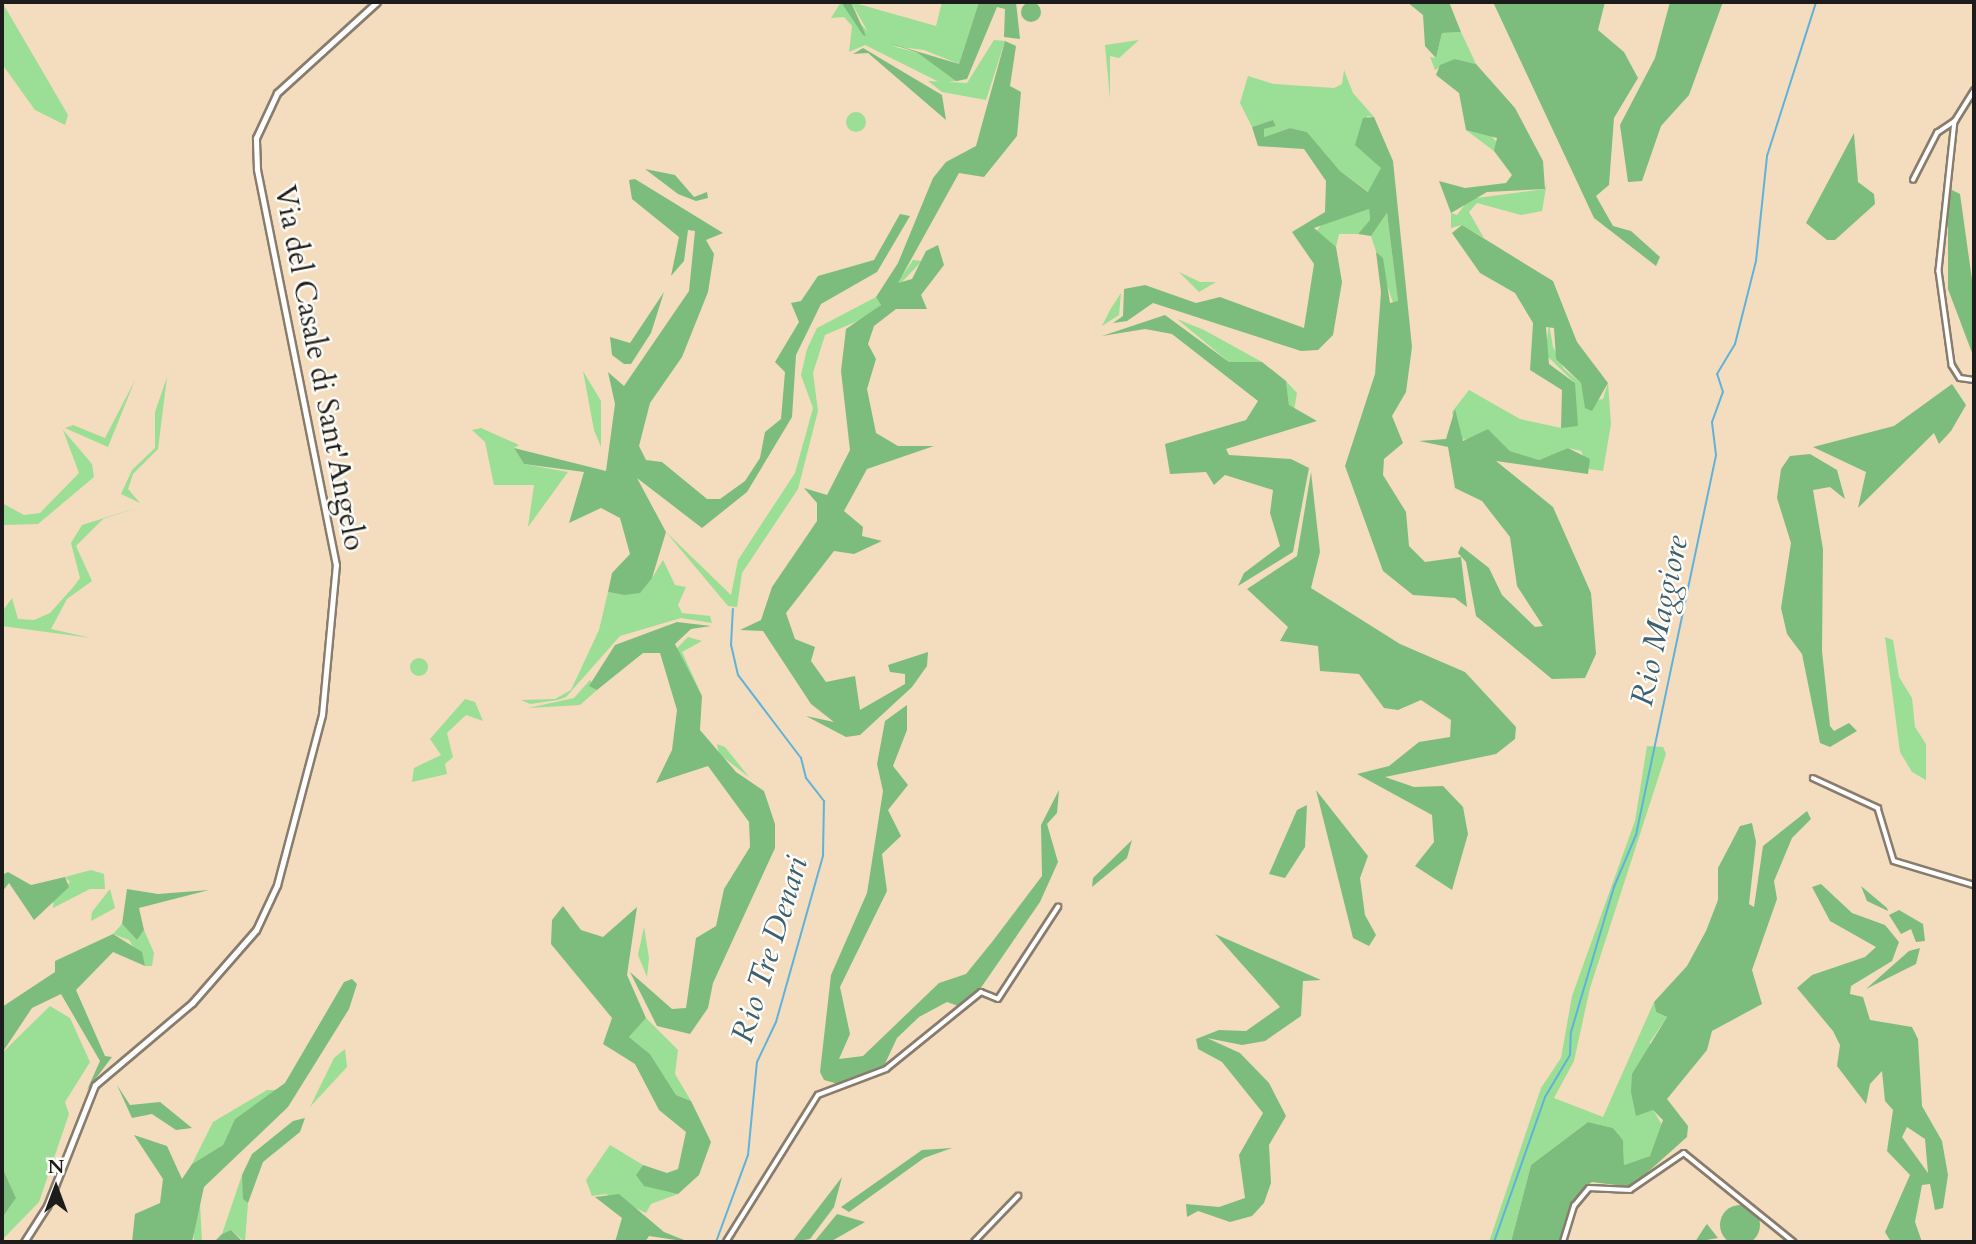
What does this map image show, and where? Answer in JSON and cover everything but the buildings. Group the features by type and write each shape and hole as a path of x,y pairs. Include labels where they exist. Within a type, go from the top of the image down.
{"main road":[{"name":"Via del Casale di Sant'Angelo","path":"24,1242 47,1206 95,1085 192,1003 256,930 277,885 322,715 336,565 257,169 256,138 277,93 377,2"}],"street":[{"path":"1913,180 1937,133 1955,121 1974,90"},
{"path":"1955,121 1939,271 1952,365 1961,379 1974,380"},
{"path":"1813,778 1878,808 1896,862 1974,885"},
{"path":"726,1242 818,1095 886,1069 981,992 999,999 1058,907"},
{"path":"1563,1242 1574,1206 1589,1188 1629,1191 1685,1153 1794,1242"},
{"path":"974,1242 1018,1196"}],"green space":[{"path":"2,2 68,115 65,125 35,110 2,64"},
{"path":"841,2 868,32 851,2 936,26 942,2 979,2 959,64 924,50 892,46 918,53 963,80 941,83 865,45 849,52 852,26 844,17 831,18"},
{"path":"841,2 851,2 866,36 863,35"},
{"path":"979,2 1016,2 1020,39 1004,37 1005,9 997,7 967,79 956,81 918,53 889,43 959,64"},
{"path":"1027,2 1035,2 1041,12 1035,22 1027,22 1021,16 1021,8"},
{"path":"1407,2 1449,2 1461,32 1442,33 1436,58 1425,46 1423,15"},
{"path":"1493,2 1605,2 1598,30 1624,52 1638,78 1614,118 1609,185 1596,196 1613,226 1631,231 1660,257 1656,266 1594,218"},
{"path":"1670,2 1723,2 1689,95 1661,126 1642,181 1628,182 1620,125 1655,58"},
{"path":"1461,32 1476,64 1455,59 1435,70 1430,57 1436,58 1442,33"},
{"path":"994,40 1005,41 986,100 942,92 928,81 967,83"},
{"path":"1139,40 1119,58 1110,56 1110,99 1105,45"},
{"path":"1005,41 1016,46 1010,86 1021,92 1017,136 984,177 959,173 898,283 912,279 926,251 938,245 944,265 921,295 927,309 896,309 874,326 868,344 876,359 867,389 876,433 898,446 934,446 867,469 844,511 863,527 862,536 882,541 854,554 834,551 786,613 795,639 815,647 811,661 826,682 855,676 860,710 905,684 905,674 890,672 888,665 928,652 927,666 912,687 860,735 846,737 806,716 834,722 811,704 763,631 740,630 761,620 772,587 817,521 817,503 804,488 827,495 850,450 841,371 846,329 881,305 876,297 898,263 933,178 946,162 976,146"},
{"path":"863,48 942,95 946,120 868,53 853,54"},
{"path":"1455,59 1476,64 1515,108 1543,161 1545,189 1487,192 1451,213 1439,181 1465,188 1506,183 1512,175 1494,151 1497,138 1466,130 1459,93 1436,75 1440,65"},
{"path":"1344,70 1353,93 1374,117 1367,116 1381,169 1369,192 1340,171 1307,132 1290,128 1264,137 1264,129 1276,126 1273,120 1252,127 1240,103 1248,76 1274,84 1334,88 1342,84"},
{"path":"856,112 863,115 866,122 863,129 856,132 849,129 846,122 849,115"},
{"path":"1374,117 1393,161 1412,347 1406,392 1392,416 1403,443 1384,459 1383,475 1406,512 1409,546 1425,562 1461,557 1467,607 1455,598 1413,595 1383,571 1345,466 1375,374 1381,292 1376,252 1383,258 1390,303 1398,301 1387,213 1371,236 1358,234 1370,220 1369,209 1314,228 1336,247 1342,282 1333,335 1318,350 1301,351 1153,303 1127,321 1113,323 1123,316 1124,289 1145,285 1196,303 1220,297 1304,328 1314,264 1292,232 1325,212 1326,181 1304,149 1258,146 1252,127 1273,120 1276,126 1264,129 1264,137 1290,128 1307,132 1340,171 1368,192 1381,168 1355,145 1363,118"},
{"path":"1466,130 1488,132 1499,145 1494,151"},
{"path":"1854,133 1858,182 1874,194 1875,204 1835,240 1827,240 1806,223"},
{"path":"645,169 675,175 694,197 707,192 708,198 696,201 678,194"},
{"path":"635,179 723,233 706,240 714,254 708,292 682,357 650,403 639,446 646,460 662,462 707,499 720,499 745,481 760,458 765,432 781,419 785,372 775,362 799,322 791,303 801,301 818,276 874,260 900,214 910,216 877,272 821,304 796,355 792,417 747,492 702,528 637,478 666,532 652,578 640,593 624,595 608,592 612,573 630,554 620,518 601,508 569,523 584,472 524,464 514,448 606,471 615,404 608,372 624,386 689,291 695,231 688,230 684,261 671,276 679,237 632,199 629,180"},
{"path":"1547,182 1542,211 1521,215 1477,203 1469,212 1484,238 1462,225 1451,228 1451,213 1457,215 1469,199 1545,189"},
{"path":"1948,188 1960,194 1974,294 1974,358 1948,289"},
{"path":"1369,209 1370,221 1358,234 1339,234 1336,247 1314,234 1322,224"},
{"path":"1387,213 1398,301 1394,306 1371,236"},
{"path":"1462,225 1553,281 1577,342 1608,383 1592,411 1585,408 1581,383 1556,359 1554,328 1546,327 1549,364 1575,383 1578,426 1561,428 1562,390 1530,370 1533,323 1515,293 1480,273 1452,233"},
{"path":"913,260 922,261 898,286 897,283"},
{"path":"1179,272 1200,282 1216,282 1199,292"},
{"path":"664,292 651,333 631,364 624,364 612,355 610,337 630,343"},
{"path":"1121,293 1119,315 1102,326 1110,310"},
{"path":"876,297 881,305 867,317 825,335 813,373 818,411 798,489 742,573 737,607 728,606 666,532 731,595 738,560 795,473 813,408 801,375 807,349 817,328"},
{"path":"1165,315 1229,362 1262,362 1286,381 1289,405 1317,421 1226,449 1229,455 1291,459 1309,468 1293,552 1238,586 1244,573 1280,546 1270,513 1273,490 1225,475 1214,485 1206,472 1170,474 1165,444 1246,420 1258,401 1172,334 1145,329 1102,336"},
{"path":"1177,319 1204,330 1262,362 1229,362"},
{"path":"1549,324 1553,347 1564,369 1581,383 1586,402 1603,399 1608,383 1611,424 1603,471 1589,469 1581,451 1568,448 1539,460 1510,451 1488,429 1473,440 1459,439 1452,412 1469,390 1520,419 1561,428 1574,413 1575,383 1545,354"},
{"path":"583,371 601,401 601,447 594,430"},
{"path":"167,377 158,449 133,474 128,489 140,503 121,494 132,470 155,448 155,412"},
{"path":"135,380 108,447 65,428 73,425 105,438"},
{"path":"1286,381 1297,393 1294,410 1289,405"},
{"path":"1952,384 1966,405 1951,431 1939,444 1934,433 1858,508 1866,472 1813,447 1894,426"},
{"path":"1455,409 1463,441 1488,429 1510,451 1539,460 1568,448 1590,459 1588,474 1496,461 1553,507 1591,593 1596,654 1585,678 1552,679 1476,616 1466,562 1458,553 1461,546 1489,568 1502,595 1535,627 1543,626 1517,586 1510,537 1482,501 1455,488 1448,447 1419,441 1446,439"},
{"path":"481,428 519,445 514,448 524,464 568,472 528,527 534,485 494,485 485,442 472,430"},
{"path":"63,430 92,464 94,477 38,524 2,525 2,503 24,515 40,513 79,473"},
{"path":"1810,454 1837,470 1845,499 1830,487 1813,490 1823,549 1822,651 1830,726 1834,731 1849,723 1857,731 1830,747 1820,743 1802,654 1787,634 1781,608 1791,543 1777,498 1781,469 1790,456"},
{"path":"1311,472 1320,552 1311,588 1400,644 1465,672 1516,727 1515,739 1496,754 1385,777 1414,787 1443,786 1463,807 1468,834 1452,890 1415,866 1434,842 1432,815 1357,774 1389,766 1419,742 1450,737 1451,720 1421,700 1398,710 1384,708 1359,674 1320,671 1318,646 1280,641 1288,627 1247,589 1297,556"},
{"path":"139,507 103,519 76,546 92,581 67,599 51,629 91,638 2,626 2,612 12,598 18,619 34,620 50,613 75,585 80,578 71,543 82,525"},
{"path":"663,560 675,585 686,587 678,605 682,613 710,616 712,623 681,618 620,636 566,697 530,704 521,700 555,699 571,690 599,630 608,592 624,595 652,578"},
{"path":"677,622 711,626 691,629 675,644 702,696 700,730 736,772 764,791 775,824 775,848 713,983 708,1008 690,1034 657,1026 630,972 672,1009 686,1008 696,938 716,926 724,889 750,847 749,822 708,766 656,783 672,750 677,710 660,653 643,653 597,690 589,686 615,645"},
{"path":"688,637 702,641 682,652 702,696 675,650"},
{"path":"1885,637 1893,640 1899,677 1912,698 1915,727 1926,744 1926,780 1912,772 1900,752"},
{"path":"419,658 427,663 428,667 423,675 419,676 411,671 410,667 415,659"},
{"path":"590,680 597,690 580,705 528,708 574,698"},
{"path":"465,699 475,702 483,721 466,715 447,733 453,757 445,764 447,774 412,782 414,768 441,755 430,739"},
{"path":"907,705 907,730 893,766 908,785 888,810 901,836 882,854 887,891 840,987 850,1034 839,1059 863,1056 939,983 966,974 1042,876 1041,825 1059,790 1057,813 1047,824 1058,862 1040,902 978,992 961,1007 947,1002 919,1017 897,1038 883,1068 838,1084 824,1080 820,1072 831,975 867,893 883,791 877,764 885,721"},
{"path":"717,744 725,747 749,777 719,754"},
{"path":"1647,746 1663,747 1666,754 1590,988 1574,1061 1554,1098 1603,1117 1654,1002 1656,1012 1667,1017 1650,1042 1653,1110 1664,1128 1650,1156 1624,1165 1623,1140 1613,1128 1588,1122 1531,1165 1511,1242 1489,1242 1541,1088 1561,1058 1572,996 1635,821"},
{"path":"1316,790 1368,856 1360,878 1365,915 1376,935 1369,946 1353,938"},
{"path":"1307,805 1305,847 1285,878 1269,874 1297,810"},
{"path":"1807,811 1811,819 1792,838 1774,881 1777,899 1752,970 1762,1004 1712,1031 1707,1050 1667,1099 1688,1126 1687,1137 1631,1187 1592,1182 1584,1188 1561,1242 1511,1242 1531,1165 1588,1122 1613,1128 1623,1140 1624,1165 1650,1156 1663,1120 1653,1110 1636,1116 1631,1092 1632,1074 1667,1017 1656,1012 1654,1002 1687,966 1706,931 1718,900 1718,868 1740,826 1752,823 1756,842 1749,904 1754,907 1763,846"},
{"path":"1132,840 1127,858 1092,887 1093,878"},
{"path":"91,870 104,874 105,889 90,889 53,908 54,896 70,882 65,877"},
{"path":"8,872 31,885 65,877 69,887 34,920 9,883 2,892 2,875"},
{"path":"1821,884 1852,913 1885,925 1899,942 1892,961 1851,986 1850,994 1863,997 1870,1020 1912,1027 1918,1039 1922,1106 1942,1141 1948,1175 1943,1208 1935,1210 1930,1184 1922,1185 1915,1222 1922,1242 1891,1242 1885,1232 1910,1175 1887,1151 1893,1110 1885,1101 1882,1071 1870,1084 1866,1104 1837,1066 1840,1045 1833,1031 1797,988 1812,975 1865,957 1876,947 1830,921 1812,887","holes":["1907,1127 1925,1139 1928,1173 1902,1137"]},
{"path":"1861,886 1887,908 1888,911 1867,901"},
{"path":"110,889 115,908 91,921 92,912"},
{"path":"127,889 158,894 209,890 139,908 144,930 137,940 122,924"},
{"path":"563,906 581,930 603,937 637,907 627,975 646,1018 629,1037 650,1054 676,1095 691,1101 711,1142 699,1175 678,1194 644,1186 636,1175 643,1165 667,1173 678,1169 686,1132 659,1110 635,1064 603,1044 612,1018 551,944 552,920"},
{"path":"1899,910 1923,924 1925,941 1916,942 1911,929 1901,934 1889,915"},
{"path":"122,924 137,940 144,930 154,953 152,966 145,966 129,940 113,934"},
{"path":"644,927 649,958 647,977 638,955"},
{"path":"113,934 142,952 145,966 113,952 76,990 105,1056 112,1057 87,1090 100,1061 61,994 32,1008 2,1053 2,1007 55,972 55,961"},
{"path":"1215,934 1321,980 1303,981 1301,1016 1265,1041 1242,1045 1207,1038 1240,1053 1269,1083 1286,1116 1269,1145 1271,1183 1264,1203 1252,1216 1230,1222 1198,1211 1187,1217 1186,1204 1219,1207 1245,1198 1239,1155 1263,1113 1222,1062 1198,1049 1196,1039 1219,1030 1246,1031 1280,1007"},
{"path":"1920,948 1916,964 1866,989 1909,951"},
{"path":"352,979 357,984 349,1009 288,1107 204,1187 192,1242 132,1242 135,1214 160,1203 163,1179 134,1135 167,1146 182,1179 192,1164 223,1145 235,1119 285,1083 344,982"},
{"path":"50,1006 70,1018 90,1062 65,1102 69,1114 39,1202 2,1240 2,1218 16,1198 2,1167 2,1053"},
{"path":"646,1018 678,1050 675,1074 691,1101 676,1095 650,1054 629,1037"},
{"path":"345,1049 347,1067 310,1107 334,1058"},
{"path":"117,1085 130,1105 160,1102 192,1128 176,1130 152,1114 132,1118"},
{"path":"267,1090 277,1090 235,1119 223,1145 192,1164 213,1122"},
{"path":"305,1118 300,1132 263,1162 248,1203 243,1199 242,1175 252,1154 293,1121"},
{"path":"610,1145 643,1165 636,1175 678,1194 651,1204 646,1213 606,1194 592,1196 586,1180"},
{"path":"952,1148 924,1158 849,1212 841,1207 922,1150"},
{"path":"2,1167 16,1198 2,1218"},
{"path":"242,1175 248,1203 245,1242 231,1230 222,1234"},
{"path":"842,1177 834,1207 810,1239 792,1242"},
{"path":"619,1194 664,1232 689,1242 649,1236 645,1242 615,1242 622,1218 595,1197"},
{"path":"200,1203 202,1242 194,1242 193,1217"},
{"path":"1740,1205 1748,1206 1754,1211 1759,1217 1759,1233 1754,1239 1748,1244 1740,1245 1732,1244 1726,1239 1721,1233 1720,1225 1721,1217 1726,1211 1732,1206"},
{"path":"837,1214 865,1222 830,1242 814,1242"},
{"path":"1707,1224 1718,1238 1695,1242 1704,1228"},
{"path":"231,1230 243,1242 214,1242 222,1234"}],"waterway":[{"name":"Rio Maggiore","path":"1494,1242 1545,1097 1570,1055 1571,1032 1614,887 1636,835 1716,455 1712,422 1723,392 1717,374 1735,344 1756,261 1767,156 1816,2"},
{"name":"Rio Tre Denari","path":"716,1242 748,1155 757,1062 776,1022 823,856 824,801 806,778 801,758 738,675 731,645 733,609"}]}
